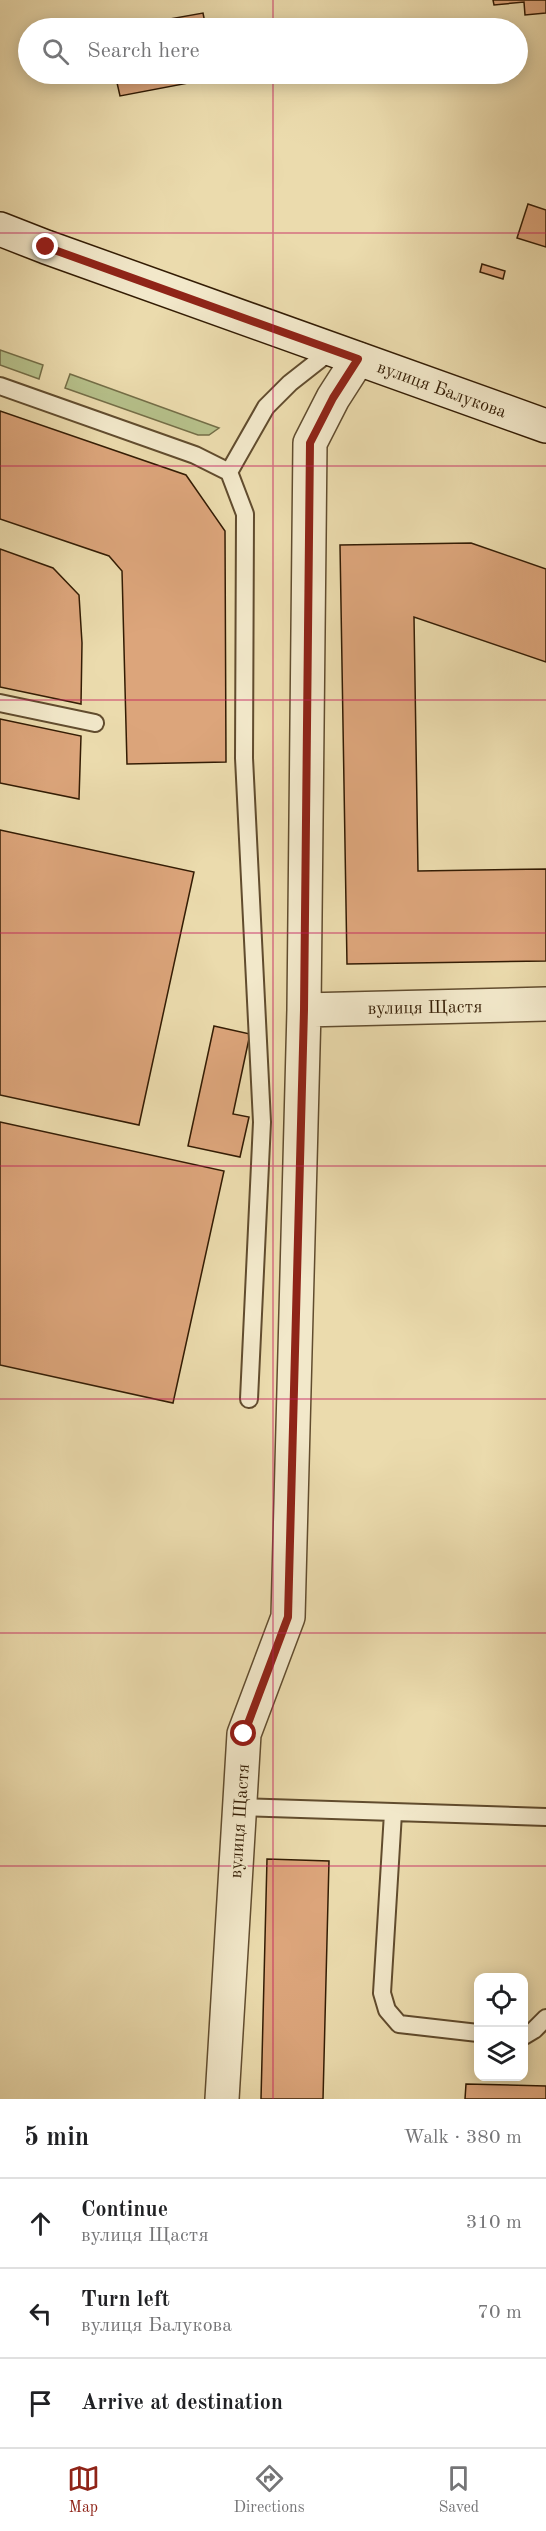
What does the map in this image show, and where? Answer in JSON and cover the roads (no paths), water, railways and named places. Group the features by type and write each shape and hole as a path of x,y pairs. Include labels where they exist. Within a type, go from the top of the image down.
{"street":[{"name":"вулиця Балукова","path":"0,229 546,426"},
{"name":"вулиця Щастя","path":"222,2099 244,1734 288,1617 304,1010 310,443 333,398 345,354"},
{"name":"вулиця Щастя","path":"304,1010 546,1004"}],"lane":[{"path":"229,472 266,408 290,383 345,354"},
{"path":"0,386 195,455 229,472 245,514 244,758 262,1122 249,1399"},
{"path":"0,703 95,723"},
{"path":"239,1807 546,1817"},
{"path":"393,1813 382,1993 387,2010 399,2024 474,2033"},
{"path":"528,2034 546,2018"}]}
